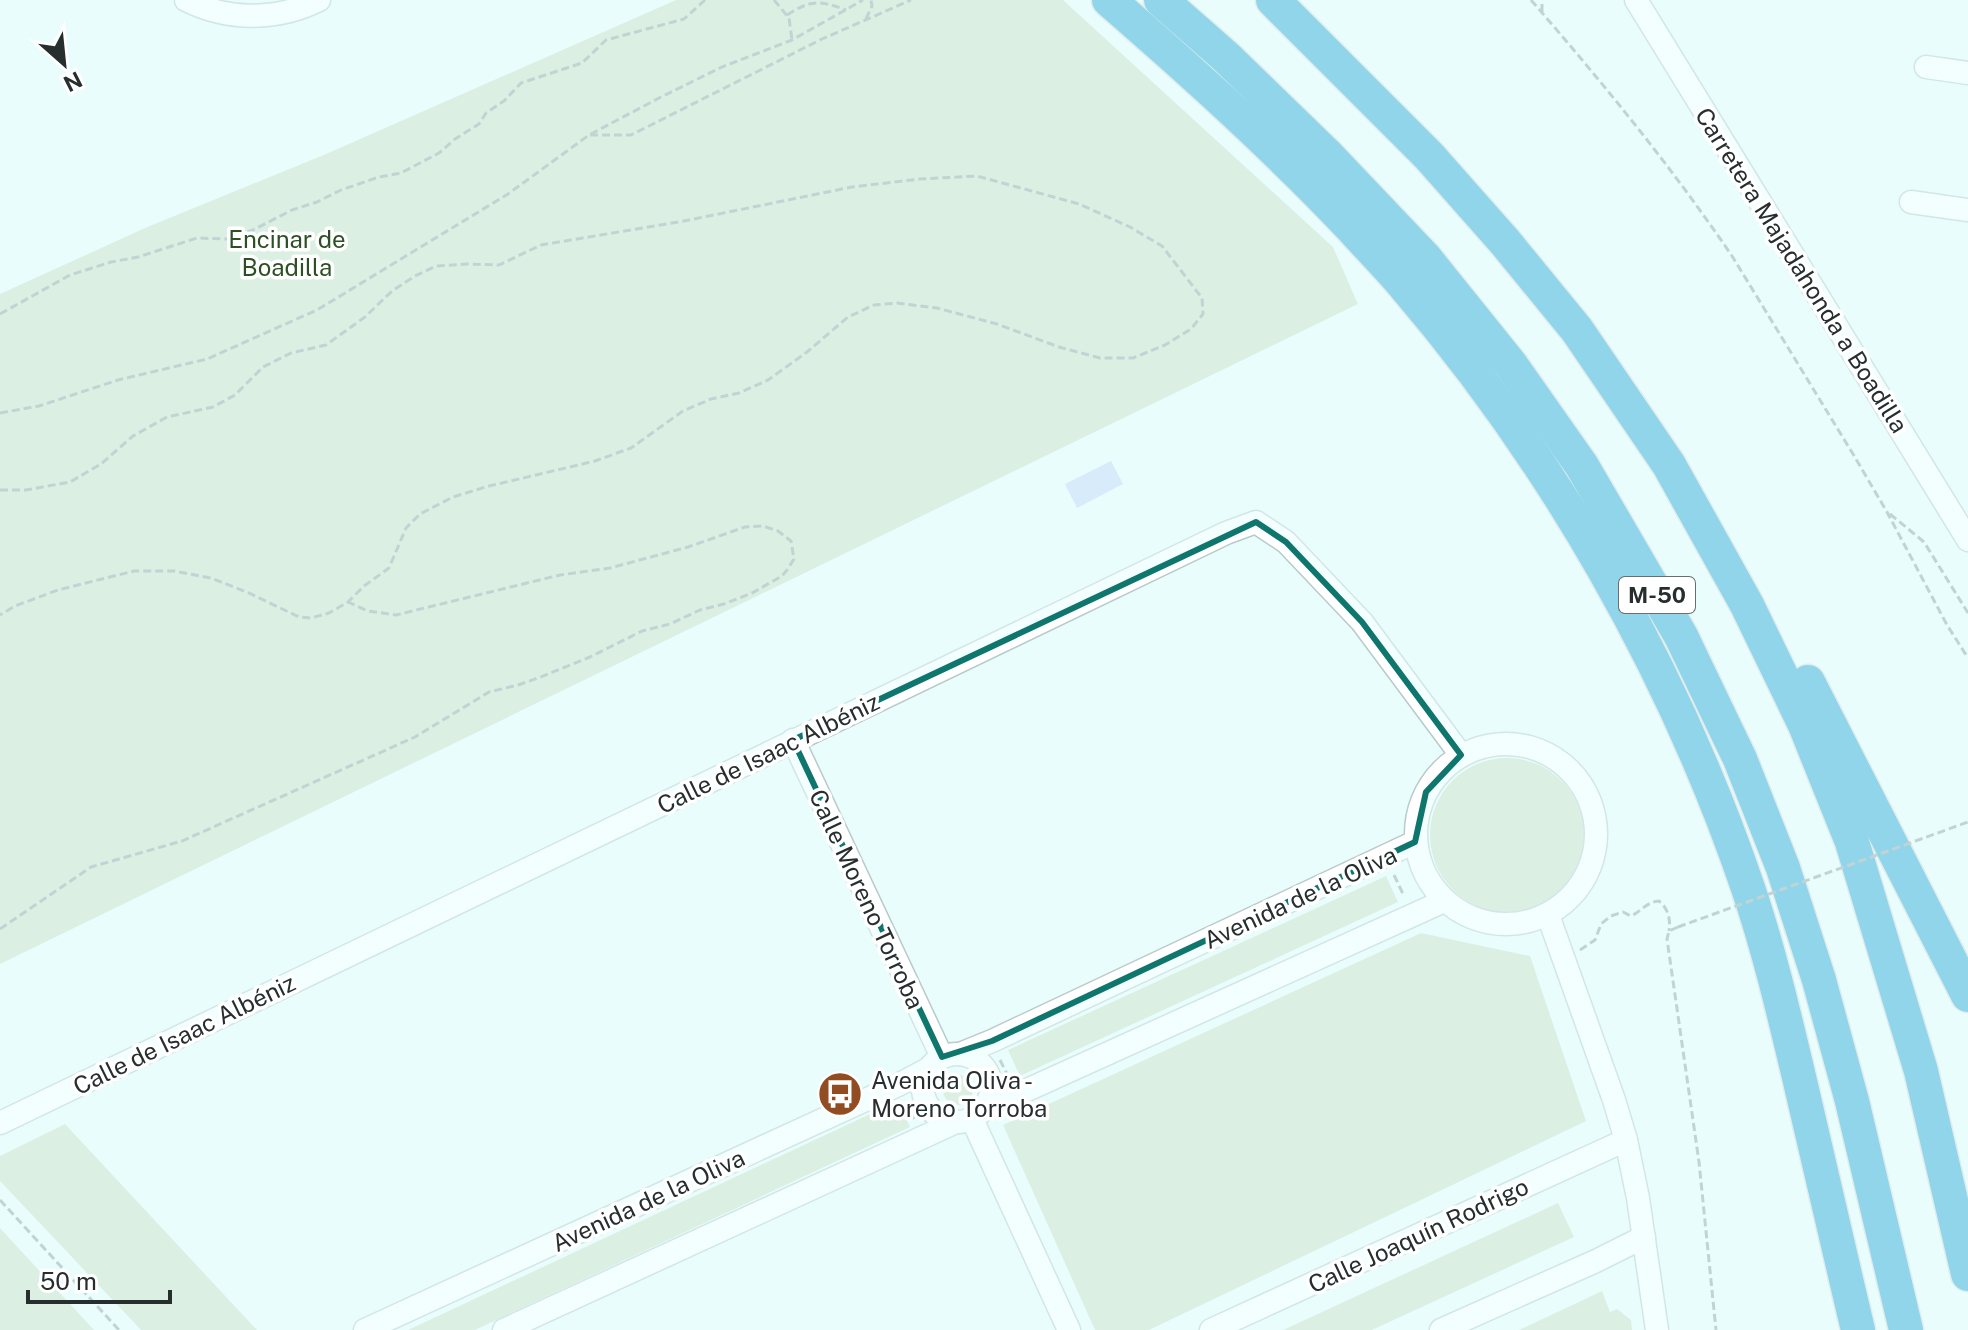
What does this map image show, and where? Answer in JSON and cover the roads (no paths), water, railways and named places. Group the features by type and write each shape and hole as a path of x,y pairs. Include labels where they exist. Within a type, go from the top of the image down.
{"highway":[{"path":"1109,0 1205,83 1302,176 1402,282 1479,378 1553,484 1611,583 1660,676 1705,774 1749,889 1779,991 1856,1330"},
{"name":"M-50","path":"1161,0 1226,57 1328,156 1425,258 1511,365 1582,466 1681,636 1740,759 1783,868 1819,980 1852,1101 1906,1330"},
{"path":"1274,0 1360,63 1440,146 1517,233 1588,324 1681,459 1761,594 1968,995"},
{"name":"M-50","path":"1274,0 1429,156 1577,330 1669,465 1747,605 1805,725 1852,842 1921,1071 1968,1274"}],"street":[{"path":"186,0 216,12 243,16 287,12 319,0"},
{"name":"Carretera Majadahonda a Boadilla","path":"1636,0 1968,540"},
{"path":"1926,67 1968,73"},
{"path":"1911,202 1968,210"},
{"name":"Calle de Isaac Albéniz","path":"0,1123 793,740 1226,533 1256,522 1286,542 1362,622 1461,755"},
{"name":"Calle Moreno Torroba","path":"793,740 944,1060"},
{"name":"Avenida de la Oliva","path":"365,1330 898,1085 944,1060 1034,1022 1415,842 1417,816 1426,792 1441,771 1461,755 1488,745 1517,744 1545,752 1569,768 1587,791 1596,818 1596,847 1588,874 1571,898 1548,915"},
{"path":"1415,842 1429,884 1444,901 1467,917 1493,924 1521,924 1548,915 1626,1140 1638,1198 1657,1330"},
{"path":"504,1330 1444,901"},
{"path":"944,1060 977,1060 989,1075 991,1093 970,1117 939,1117 926,1103 923,1085 944,1060"},
{"path":"970,1117 1069,1330"},
{"name":"Calle Joaquín Rodrigo","path":"1211,1330 1626,1140"},
{"path":"1441,1330 1596,1261 1645,1248"},
{"path":"1457,1330 1645,1248"}],"water":[{"path":"1111,461 1123,484 1077,508 1065,484"}],"place":[{"name":"Avenida Oliva - Moreno Torroba","path":"840,1094"}],"park label":[{"name":"Encinar de Boadilla","path":"287,253"}]}
